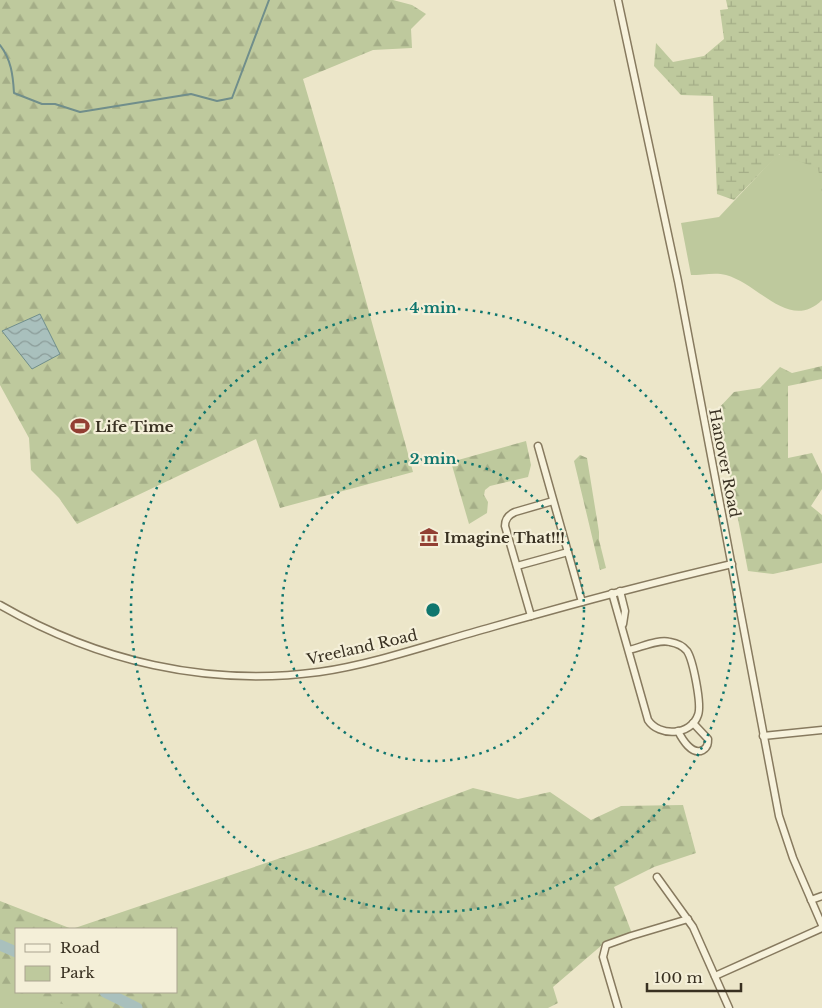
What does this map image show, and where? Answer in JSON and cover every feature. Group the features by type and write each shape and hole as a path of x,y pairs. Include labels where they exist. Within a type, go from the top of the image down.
{"street":[{"name":"Hanover Road","path":"618,0 678,281 779,816 785,839 822,926"},
{"path":"538,446 582,602"},
{"path":"531,616 505,526 507,518 515,512 553,501"},
{"path":"517,566 568,552"},
{"name":"Vreeland Road","path":"0,605 37,626 73,641 134,661 176,670 237,675 302,673 344,667 612,593 732,564"},
{"path":"620,591 625,611 622,626"},
{"path":"612,593 648,720 655,728 661,731 678,731 693,723 699,713 699,704 691,662 687,652 675,643 664,641 629,650"},
{"path":"678,731 685,742 693,749 698,751 704,749 708,745 708,739 693,723"},
{"path":"763,736 822,730"},
{"path":"657,876 688,919 729,1008"},
{"path":"811,900 822,896"},
{"path":"618,1008 603,957 606,945 688,919"},
{"path":"715,976 822,926"}],"green space":[{"path":"0,0 393,0 412,5 426,14 411,29 412,48 373,50 303,79 413,472 280,508 256,439 77,524 59,498 31,470 29,438 0,385"},
{"path":"726,0 822,0 822,193 779,154 734,200 717,194 713,96 681,95 654,66 656,43 673,62 704,56 724,39 720,10 728,9"},
{"path":"778,154 818,168 822,193 822,300 810,308 798,311 786,309 774,303 738,280 726,275 691,275 681,223 719,217"},
{"path":"822,366 822,379 788,386 788,458 812,453 822,474 822,489 811,506 822,515 822,563 773,574 748,571 717,410 734,392 760,388 780,367 792,373"},
{"path":"526,441 531,465 528,477 490,486 485,490 484,495 488,502 487,513 469,524 451,462"},
{"path":"580,455 587,458 599,540 606,568 600,570 574,461"},
{"path":"473,788 518,799 550,792 591,820 621,806 683,805 696,853 654,867 614,887 633,936 602,945 553,987 558,1003 548,1008 0,1008 0,901 69,928 15,928 15,993 178,993 178,928 75,928 322,844"},
{"path":"0,984 15,993 78,1008 0,1008"}],"water":[{"path":"40,314 60,354 32,369 2,331"}],"waterway":[{"path":"0,45 7,56 11,68 14,93 42,104 55,104 80,112 191,94 217,101 232,98 269,0"},
{"path":"0,945 15,952"},
{"path":"107,993 137,1008"}],"place":[{"name":"Life Time","path":"80,426"},
{"name":"Imagine That!!!","path":"429,537"}]}
